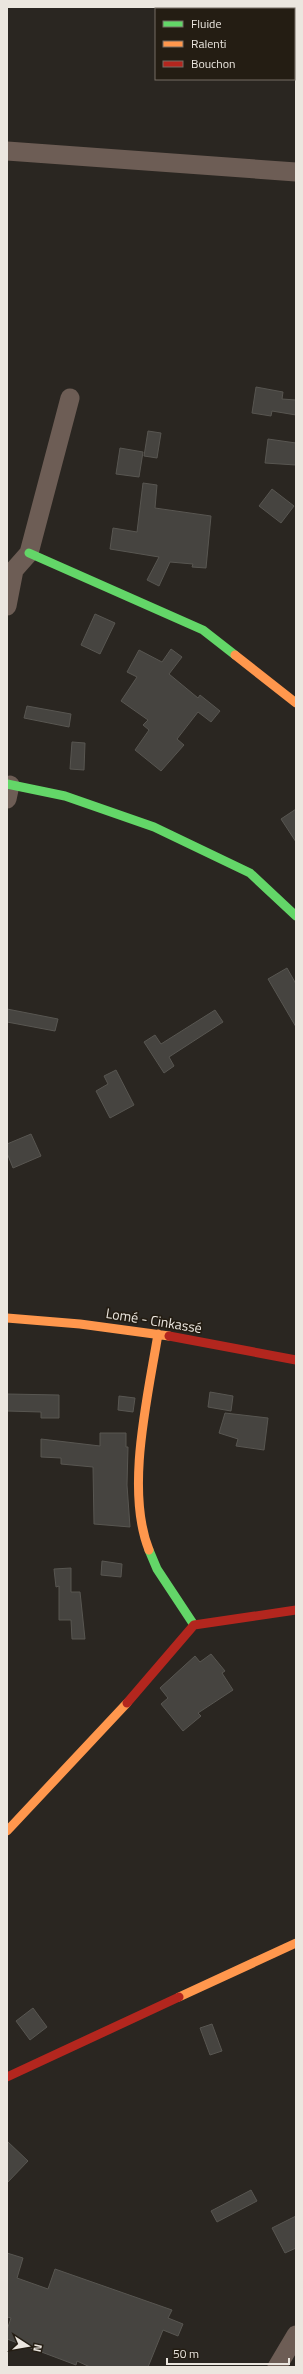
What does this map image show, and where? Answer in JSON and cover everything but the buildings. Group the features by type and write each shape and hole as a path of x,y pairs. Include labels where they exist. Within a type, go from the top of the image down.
{"main road":[{"path":"29,553 203,630 293,694"},
{"path":"8,790 65,796 154,827 250,873 296,916"},
{"name":"Lomé - Cinkassé","path":"7,1318 80,1323 158,1334 296,1360"},
{"path":"158,1334 139,1454 142,1525 157,1568 194,1625"},
{"path":"7,1831 11,1829 120,1712 194,1625 296,1610"},
{"path":"7,2077 296,1943"}],"street":[{"path":"7,151 296,172"},
{"path":"7,606 11,568 29,553 70,398"},
{"path":"277,2367 296,2335"}],"traffic: fast":[{"path":"29,553 203,630 235,655"},
{"path":"7,784 65,796 154,827 250,873 296,916"},
{"path":"149,1550 157,1569 194,1625"}],"traffic: slow":[{"path":"235,655 296,703"},
{"path":"7,1318 80,1324 169,1336"},
{"path":"149,1550 142,1526 139,1500 139,1472 144,1414 158,1334"},
{"path":"7,1831 127,1703"},
{"path":"179,1997 296,1943"}],"traffic: jam":[{"path":"169,1336 296,1360"},
{"path":"127,1703 194,1625 296,1610"},
{"path":"7,2077 179,1997"}]}
